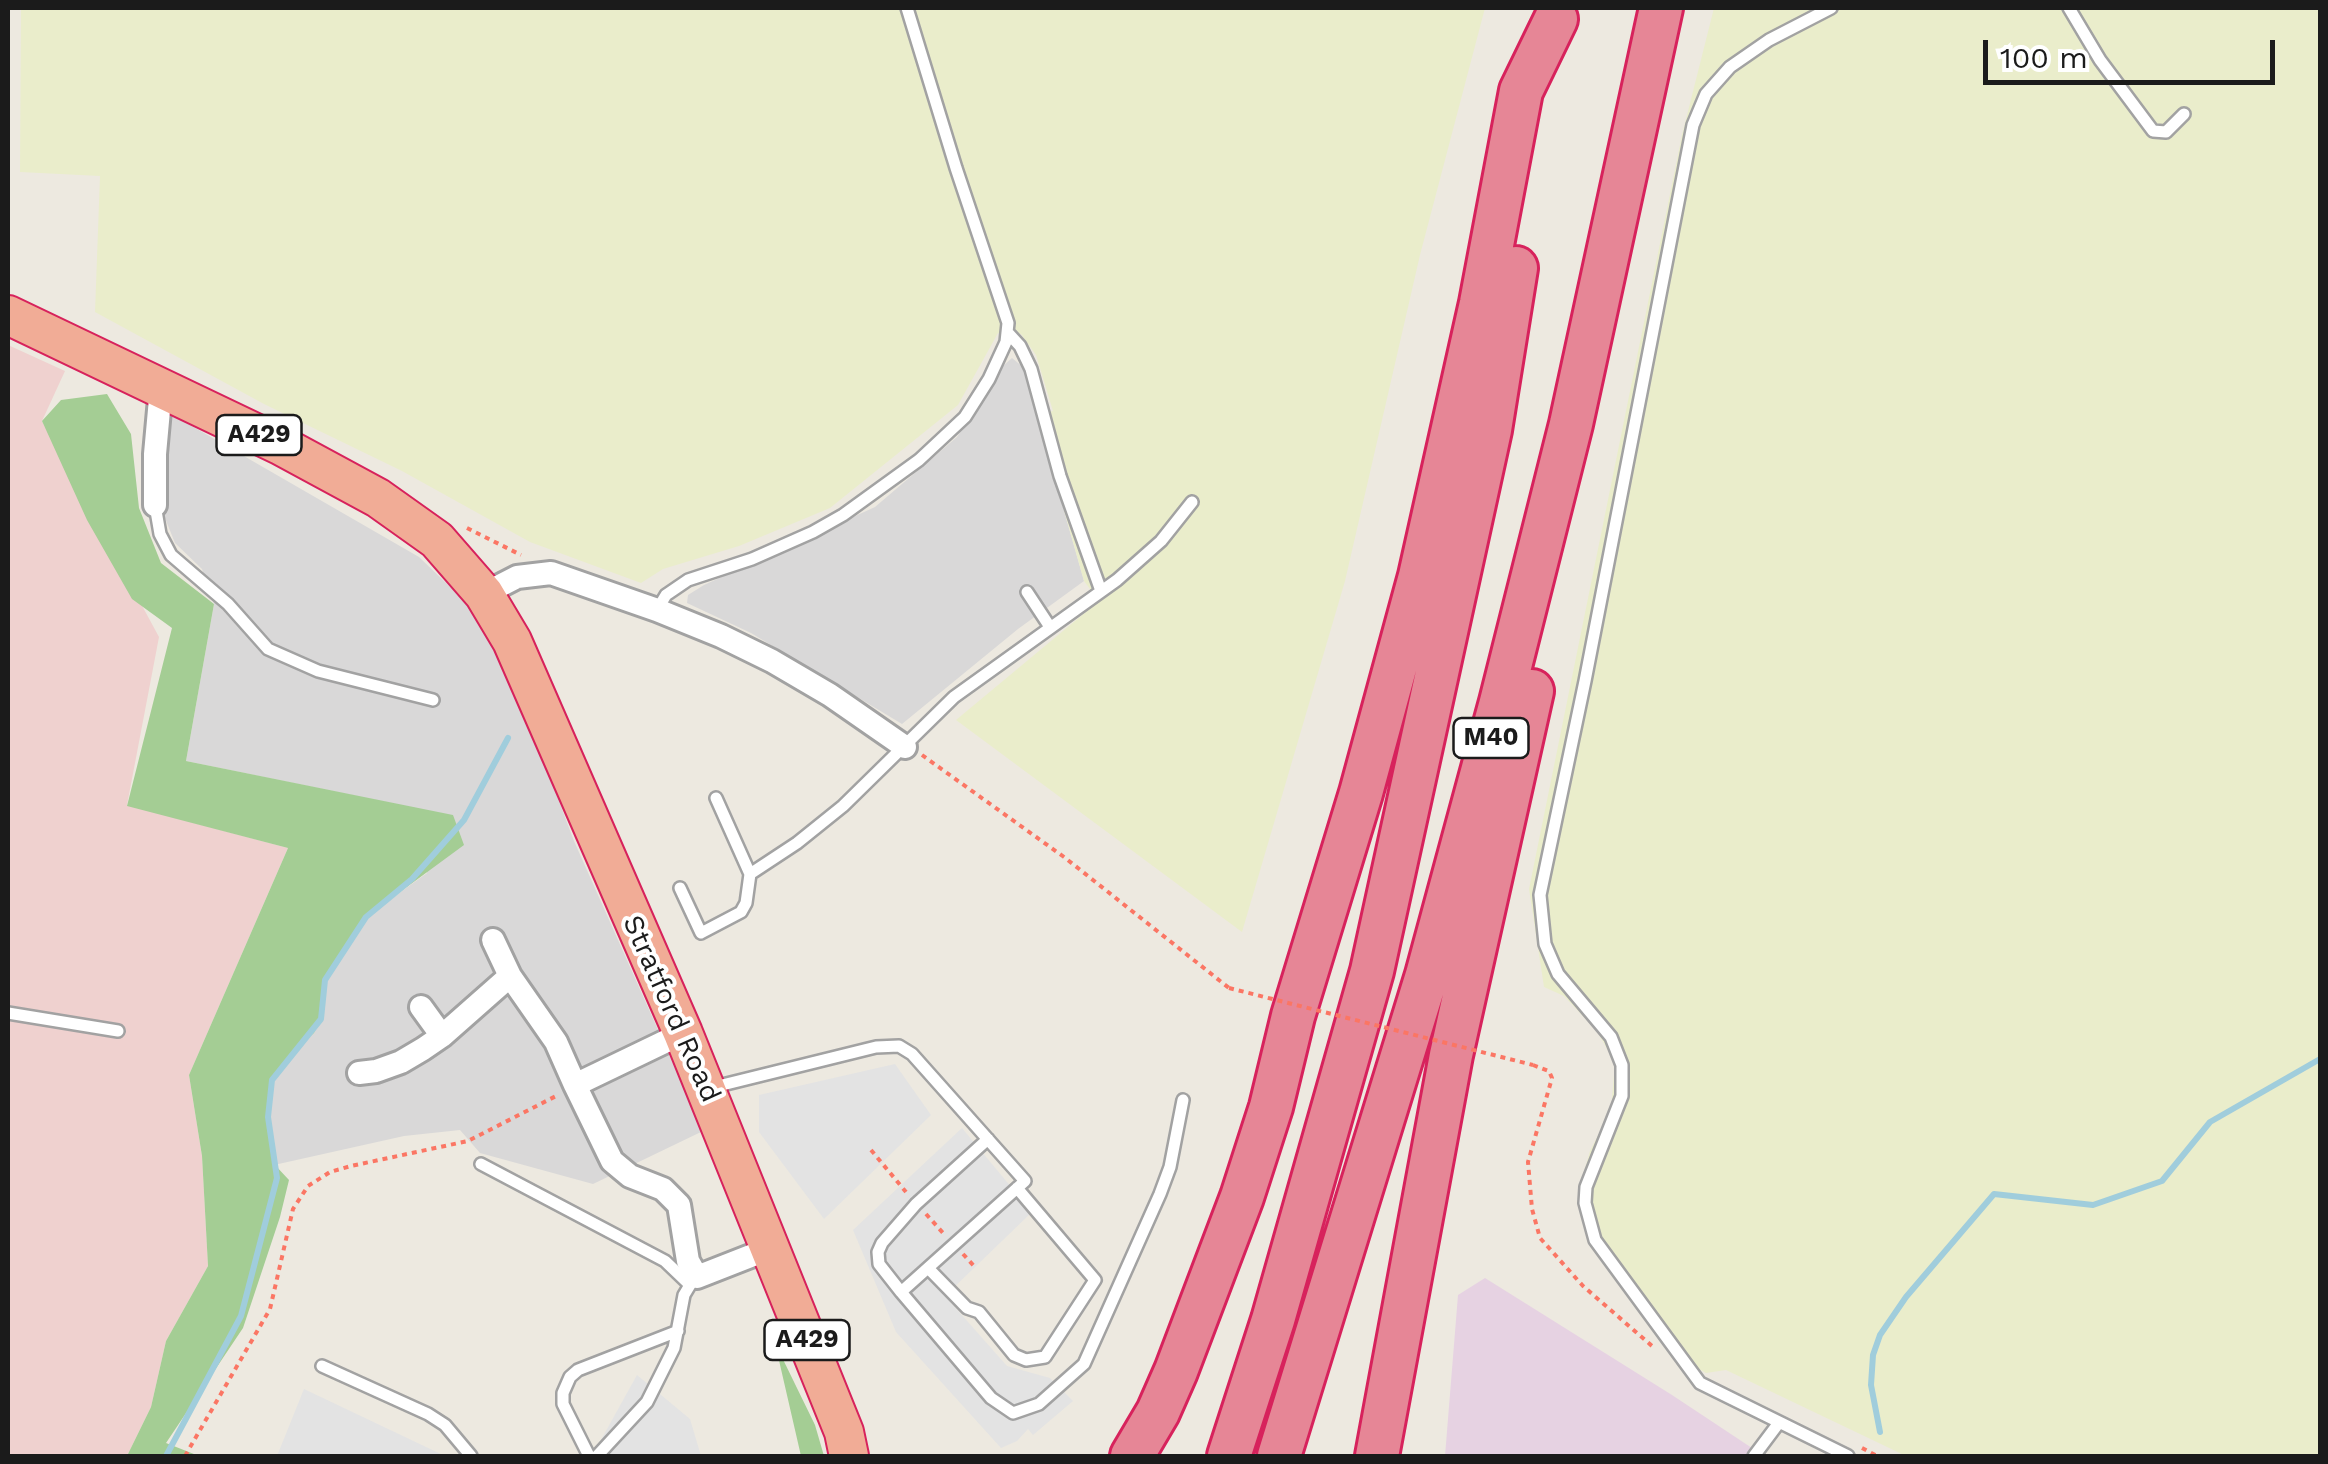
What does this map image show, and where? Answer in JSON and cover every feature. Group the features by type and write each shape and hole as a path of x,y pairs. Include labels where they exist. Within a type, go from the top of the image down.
{"highway":[{"name":"M40","path":"1279,1456 1427,976 1571,424 1660,8"},
{"name":"M40","path":"1132,1456 1176,1371 1272,1107 1293,1016 1361,793 1420,576 1481,303 1521,92 1557,13"},
{"name":"M40","path":"1229,1456 1274,1320 1385,914 1490,430 1557,13"},
{"name":"Stratford Road","path":"8,316 378,498 437,540 484,594 512,640 683,1032 851,1448"},
{"name":"M40","path":"1377,1456 1451,1055 1557,560 1571,424"}],"street":[{"path":"155,505 161,388"},
{"path":"484,594 517,577 550,574 657,610 772,661 905,747"},
{"path":"493,940 510,976 556,1042 612,1161 630,1176 663,1189 679,1206 693,1281 770,1248"},
{"path":"359,1073 401,1062 442,1036 510,976"},
{"path":"421,1007 442,1036"},
{"path":"574,1085 683,1032"}],"lane":[{"path":"907,8 1008,334 1020,346 1031,369 1064,490 1101,591"},
{"path":"1831,8 1769,40 1730,67 1706,94 1693,125 1540,896 1545,944 1558,974 1611,1037 1622,1065 1622,1096 1586,1187 1585,1202 1595,1240 1700,1383 1848,1456"},
{"path":"2069,8 2100,60 2152,132 2166,132 2184,114"},
{"path":"657,610 666,595 688,580 752,559 814,532 919,460 949,435 979,397 1008,334"},
{"path":"750,874 820,826 954,697 1101,591 1161,541 1192,502"},
{"path":"155,505 160,534 171,556 228,604 268,649 318,672 434,700"},
{"path":"1027,592 1050,627"},
{"path":"680,888 701,933 741,912 748,898 750,874 716,798"},
{"path":"8,1013 118,1031"},
{"path":"706,1089 876,1047 900,1046 912,1054 1025,1181 901,1292"},
{"path":"988,1140 916,1204 882,1243 879,1264 991,1398 1013,1413 1039,1404 1084,1364 1160,1194 1170,1167 1183,1100"},
{"path":"481,1164 665,1261 693,1281 670,1360 647,1402 597,1456"},
{"path":"928,1268 967,1308 979,1312 1014,1356 1026,1360 1045,1357 1095,1280 1017,1188"},
{"path":"590,1456 563,1404 570,1377 578,1370 678,1331"},
{"path":"322,1366 428,1414 444,1424 472,1456"},
{"path":"1754,1456 1778,1424"}],"path":[{"path":"905,747 945,769 1064,857 1228,988 1548,1071 1552,1087 1528,1162 1532,1210 1540,1238 1584,1286 1662,1354"},
{"path":"185,1456 270,1309 293,1210 308,1186 350,1166 468,1141 574,1085"}],"shaded area":[{"path":"8,345 65,371 42,421 159,637 127,805 288,848 189,1075 202,1156 208,1266 166,1341 151,1407 127,1456 8,1456"},
{"path":"1012,358 1023,367 1084,581 1018,629 902,724 751,633 687,603 688,595 704,585 875,507 957,437"},
{"path":"171,414 419,557 494,629 574,841 703,1131 593,1184 480,1153 460,1130 404,1136 274,1165 268,1117 272,1080 290,1054 314,1033 321,1019 325,980 366,917 427,873 424,810 186,761 214,604 202,569 175,543 163,513"},
{"path":"895,1064 931,1115 824,1219 759,1132 759,1095"},
{"path":"962,1128 1032,1212 945,1296 1007,1366 1050,1378 1073,1401 1033,1435 1028,1429 1017,1441 1001,1448 896,1332 853,1230"},
{"path":"1485,1278 1764,1456 1445,1456 1458,1295"},
{"path":"637,1375 690,1419 701,1456 592,1456"},
{"path":"304,1389 445,1456 277,1456"}],"green space":[{"path":"21,8 1485,8 1420,255 1345,581 1242,932 956,720 1099,601 1084,581 1037,415 1053,411 1036,355 1021,334 998,333 958,405 830,508 739,546 663,569 641,583 530,542 95,312 100,176 20,172"},
{"path":"1714,8 2320,8 2320,1456 1906,1456 1726,1370 1706,1373 1669,1352 1584,1229 1583,1176 1590,1151 1611,1110 1615,1063 1597,1031 1564,996 1544,987 1529,889 1682,135"},
{"path":"107,394 131,434 139,508 161,563 214,604 186,761 453,815 464,845 366,917 325,980 321,1019 314,1033 290,1054 272,1080 268,1117 274,1164 289,1180 243,1328 166,1443 199,1456 127,1456 151,1407 166,1341 208,1266 202,1156 189,1075 288,848 127,806 172,628 132,599 87,520 42,421 61,400"},
{"path":"775,1343 815,1425 824,1456 801,1456"}],"waterway":[{"path":"166,1456 241,1316 277,1178 268,1117 272,1080 321,1019 325,980 366,917 412,879 464,820 508,738"},
{"path":"1880,1432 1871,1385 1873,1355 1880,1335 1906,1297 1994,1194 2093,1205 2162,1181 2210,1122 2320,1059"}]}
